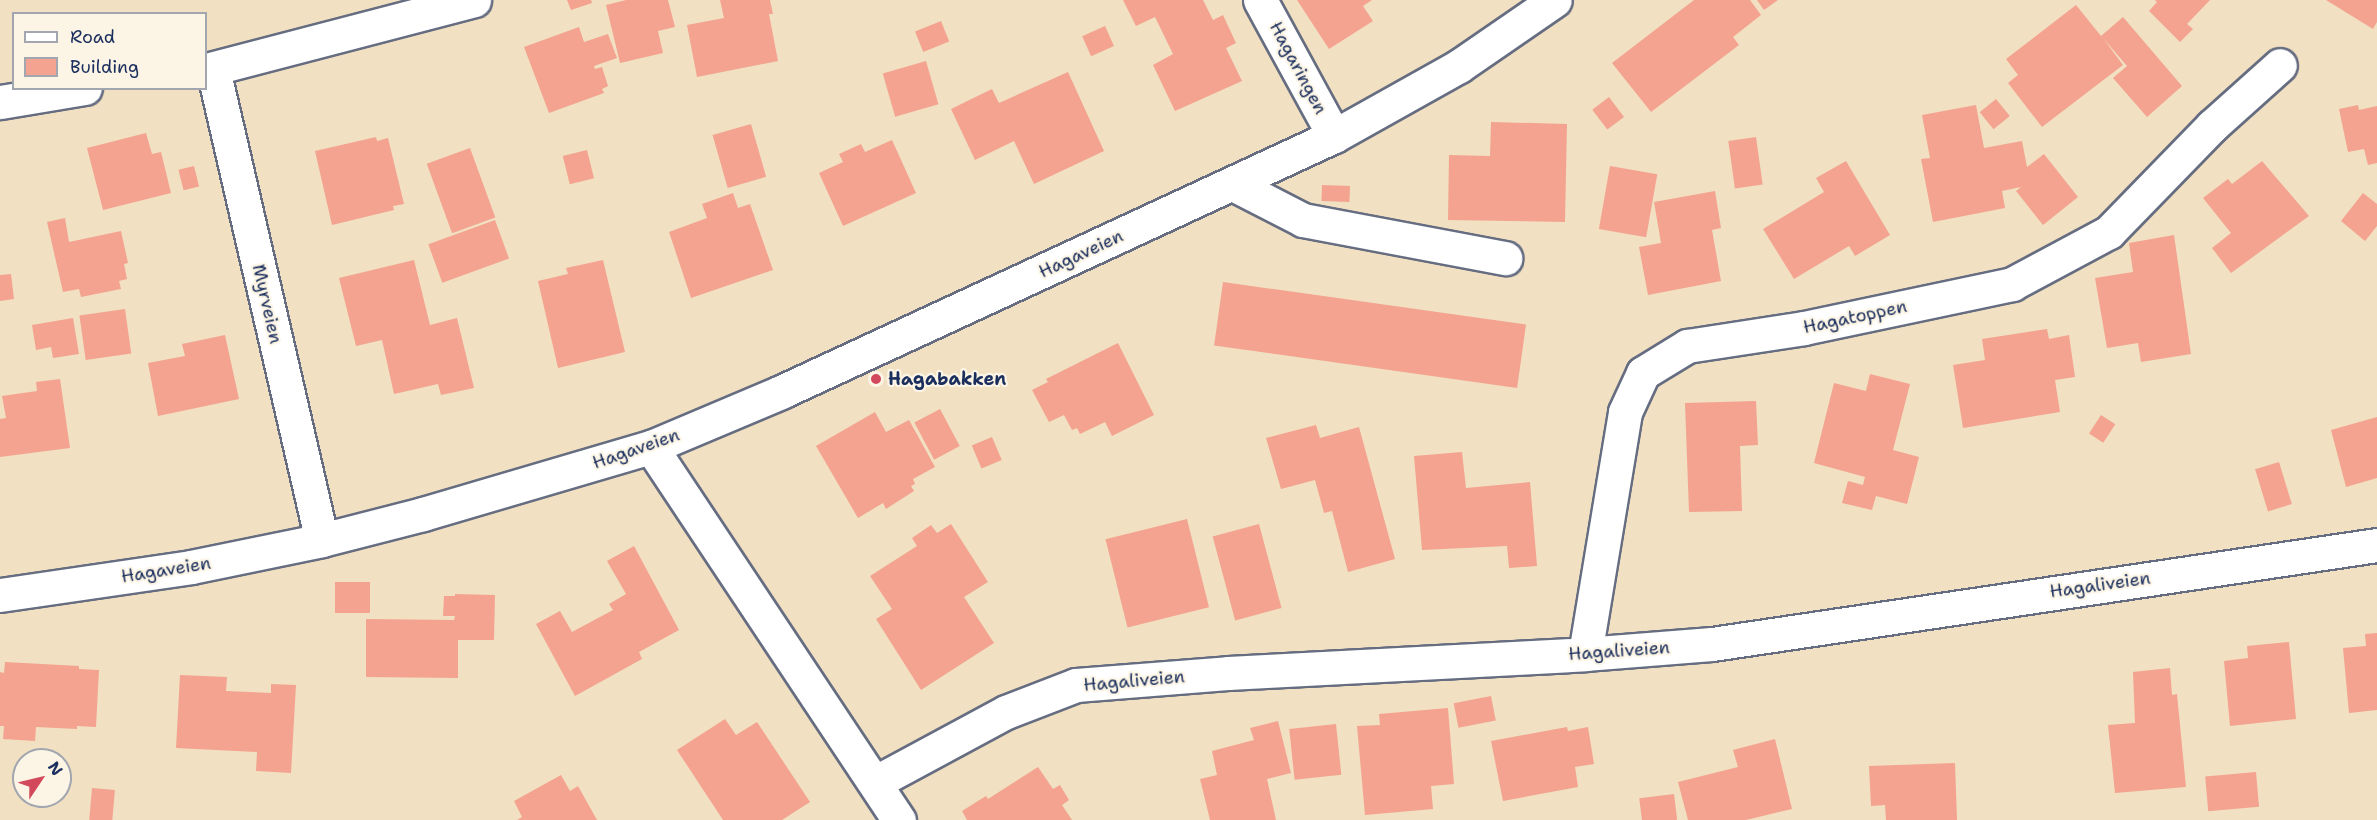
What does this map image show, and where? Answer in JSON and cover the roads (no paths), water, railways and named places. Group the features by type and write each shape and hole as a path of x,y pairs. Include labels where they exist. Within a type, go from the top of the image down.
{"street":[{"name":"Myrveien","path":"322,540 209,69 474,0"},
{"name":"Hagaringen","path":"1260,0 1334,136"},
{"name":"Hagaveien","path":"0,595 191,567 322,540 423,514 651,447 781,392 1334,136 1459,66 1555,0"},
{"name":"Hagatoppen","path":"1585,654 1625,412 1643,373 1687,346 1804,328 2012,284 2109,232 2212,126 2280,65"},
{"path":"0,102 73,90"},
{"path":"1233,184 1303,220 1505,258"},
{"path":"651,447 876,782 899,820"},
{"name":"Hagaliveien","path":"876,782 1006,712 1077,685 1228,673 1585,654 1712,644 2377,545"}],"place":[{"name":"Hagabakken","path":"876,379"}]}
